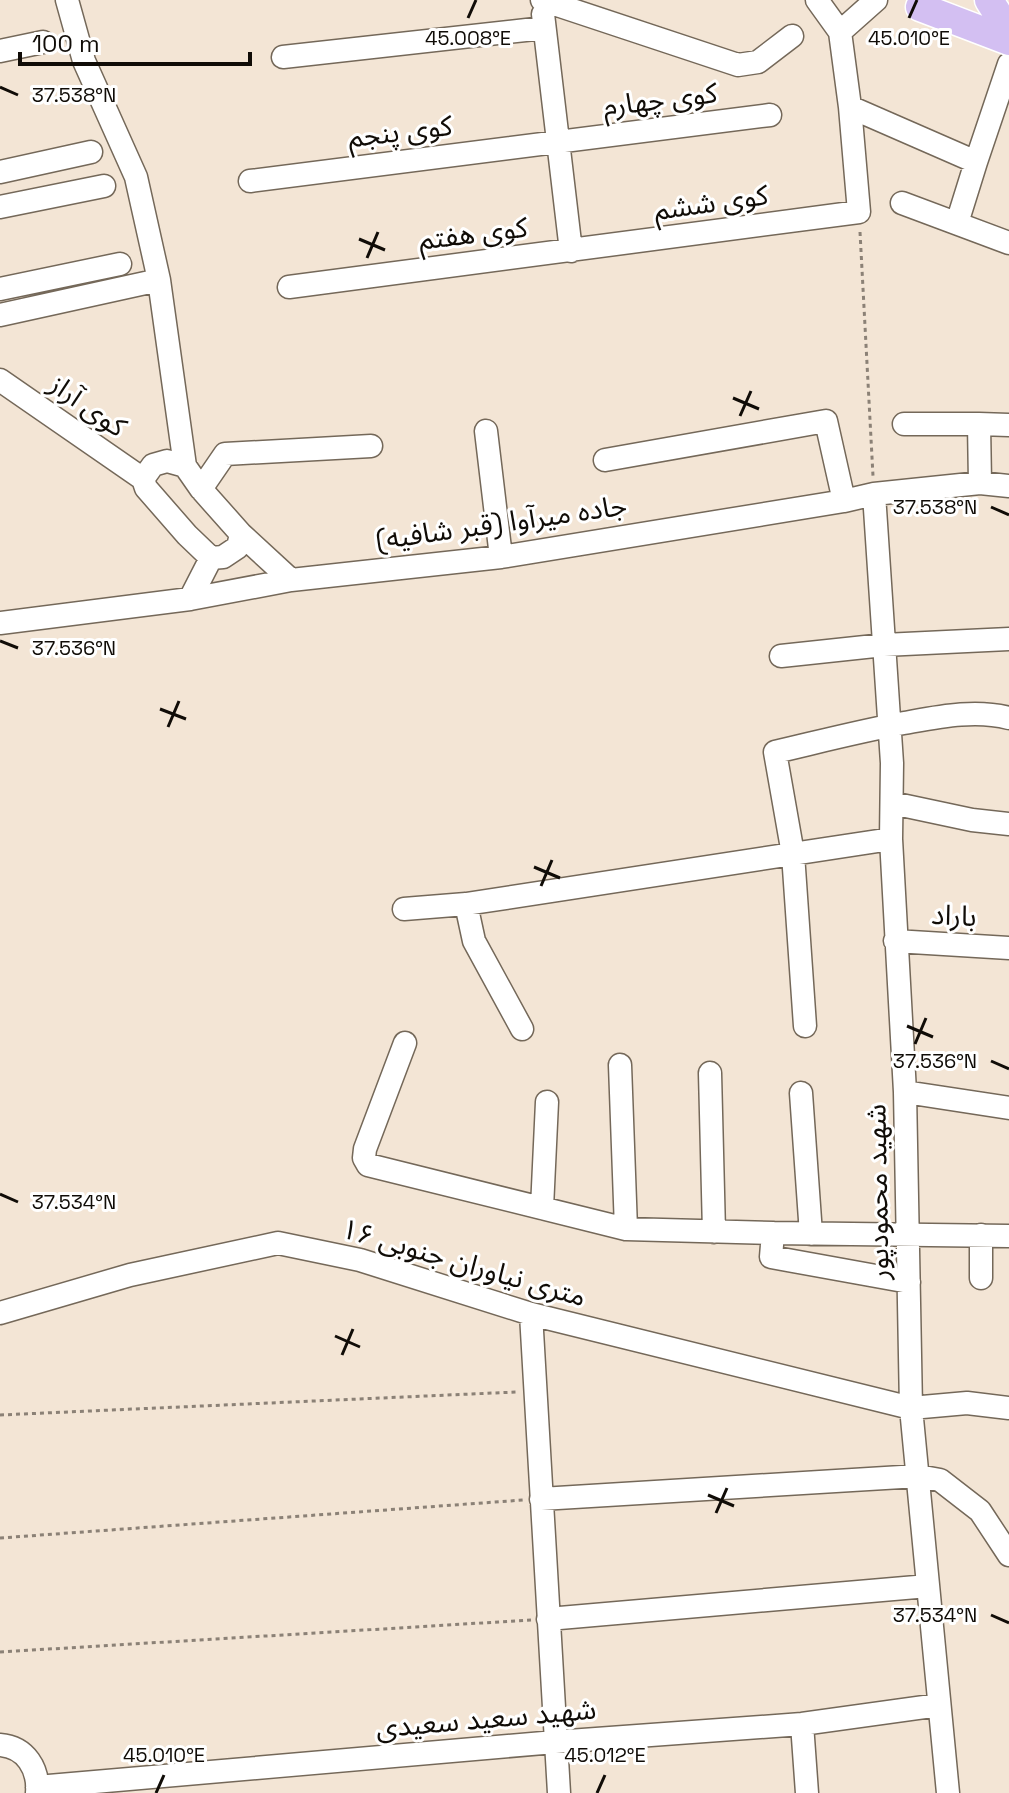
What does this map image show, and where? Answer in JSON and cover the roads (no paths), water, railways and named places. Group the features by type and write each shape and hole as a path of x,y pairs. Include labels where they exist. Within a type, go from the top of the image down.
{"main road":[{"path":"989,0 1009,32"},
{"path":"918,2 1009,41"}],"street":[{"path":"67,0 84,61 136,177 159,280 185,466 241,534 291,580"},
{"path":"571,251 542,0 738,65 758,62 792,36"},
{"path":"817,0 840,32 850,107 976,162"},
{"path":"840,32 876,0"},
{"path":"283,57 544,28"},
{"path":"0,51 43,42"},
{"path":"957,223 1009,64"},
{"name":"کوی ششم","path":"571,251 859,212 850,107"},
{"name":"کوی چهارم","path":"558,141 770,115"},
{"name":"کوی پنجم","path":"250,181 558,141"},
{"path":"0,172 91,152"},
{"path":"0,207 104,186"},
{"path":"902,203 1009,243"},
{"name":"کوی هفتم","path":"289,287 571,251"},
{"path":"0,289 120,264"},
{"path":"0,315 159,280"},
{"name":"کوی آراز","path":"0,380 143,479 146,488 211,558"},
{"path":"605,460 826,421 844,501"},
{"path":"904,424 1009,425"},
{"path":"979,424 980,483"},
{"path":"486,431 501,557"},
{"path":"201,489 225,454 371,446"},
{"path":"143,479 153,465 167,461 185,466"},
{"name":"جاده میرآوا (قبر شافیه)","path":"0,623 190,599 291,580 501,557 874,494 980,483 1009,486"},
{"name":"شهید محمودپور","path":"874,494 892,763 895,941 905,1092 911,1408 948,1793"},
{"path":"190,599 211,558 223,557 238,547 241,534"},
{"path":"781,656 884,645 1009,639"},
{"path":"805,1026 793,854 775,752 940,717 992,714 1009,718"},
{"path":"892,803 972,820 1009,824"},
{"path":"404,909 466,904 891,839"},
{"path":"466,904 474,941 522,1029"},
{"name":"باراد","path":"895,941 1009,948"},
{"path":"405,1043 365,1149 364,1158 368,1165 626,1229 1009,1236"},
{"path":"620,1065 626,1229"},
{"path":"710,1073 714,1232"},
{"path":"905,1092 1009,1108"},
{"path":"801,1093 811,1234"},
{"path":"542,1208 547,1102"},
{"path":"773,1233 771,1257 909,1282"},
{"path":"981,1235 981,1278"},
{"name":"۱۶ متری نیاوران جنوبی","path":"0,1313 130,1275 278,1243 360,1260 531,1314 911,1408 967,1403 1009,1408"},
{"path":"531,1314 559,1793"},
{"path":"541,1499 918,1476 940,1480 980,1511 1009,1555"},
{"path":"548,1619 928,1586"},
{"name":"شهید سعید سعیدی","path":"37,1790 555,1742 802,1724 939,1705"},
{"path":"802,1724 807,1793"},
{"path":"0,1745 19,1750 29,1758 35,1769 37,1790"}]}
